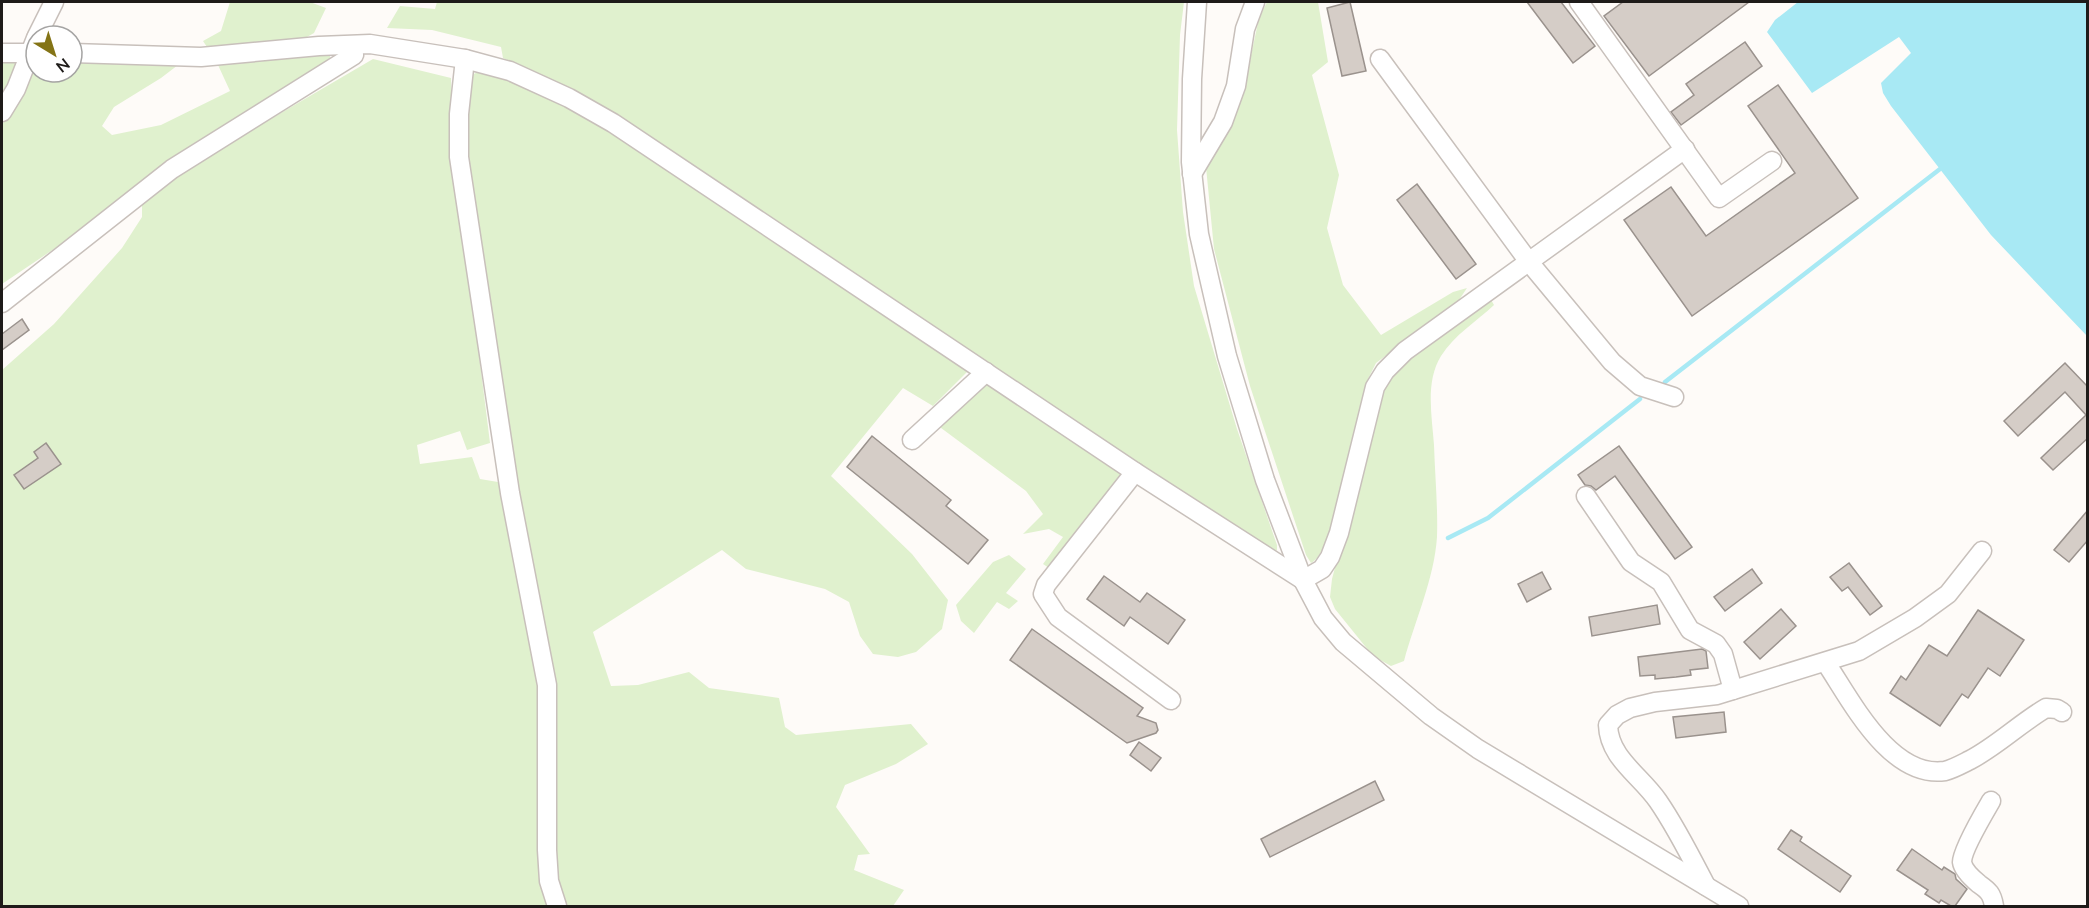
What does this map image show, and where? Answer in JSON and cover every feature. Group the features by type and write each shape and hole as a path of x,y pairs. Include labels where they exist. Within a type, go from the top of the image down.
{"street":[{"path":"44,24 54,2"},
{"path":"1197,2 1192,79 1192,174 1199,234 1227,356 1265,480 1303,580 1323,618 1343,642 1431,716 1478,749 1739,906"},
{"path":"1192,174 1223,122 1236,86 1245,29 1255,2"},
{"path":"1579,2 1719,198 1772,161"},
{"path":"84,53 201,57 319,46 370,44 465,59 510,71 569,98 613,123 1135,472 1303,580"},
{"path":"2,53 24,48"},
{"path":"2,303 172,169 354,55"},
{"path":"465,59 459,114 459,157 510,493 547,685 547,850 549,881 557,906"},
{"path":"1380,59 1529,262 1612,362 1640,386 1674,397"},
{"path":"2,112 24,70"},
{"path":"1303,580 1322,569 1330,557 1339,533 1375,387 1385,371 1405,351 1685,149"},
{"path":"912,440 986,372"},
{"path":"1135,472 1046,585 1043,594 1058,616 1171,700"},
{"path":"1586,496 1631,562 1661,582 1690,630 1716,644 1723,654 1733,690"},
{"path":"1706,886 1682,840 1657,800 1617,755 1609,737 1608,725 1617,715 1630,708 1655,702 1717,695 1860,651 1948,594 1982,551"},
{"path":"1826,663 1858,712 1885,747 1904,762 1927,771 1946,771 1971,759 2046,708 2062,712"},
{"path":"1991,801 1964,852 1962,863 1967,872 1992,896 1994,906"}],"green space":[{"path":"230,2 310,2 326,8 314,33 298,42 209,50 203,41 221,31"},
{"path":"437,2 1184,2 1180,35 1177,130 1183,212 1194,286 1237,429 1277,550 1273,553 503,58 501,47 432,30 387,28 400,6 435,9"},
{"path":"1267,2 1318,2 1328,62 1312,75 1339,175 1327,228 1343,285 1381,335 1453,292 1467,288 1459,300 1376,363 1366,383 1338,509 1320,553 1311,563 1306,555 1250,386 1214,249 1206,167 1247,74 1259,18"},
{"path":"330,54 330,63 2,284 2,125 25,84 84,84 84,61 178,65 114,107 102,126 112,135 161,125 230,91 218,65"},
{"path":"13,59 18,64 2,103 2,60"},
{"path":"373,59 451,78 454,155 490,443 467,450 460,431 417,445 420,464 472,457 480,479 498,482 505,496 541,689 550,906 2,906 2,370 54,324 122,248 142,217 142,200 180,172"},
{"path":"483,69 494,71 612,130 969,370 933,406 903,388 831,476 912,554 948,600 942,629 916,652 898,657 873,654 860,636 849,602 825,589 746,569 722,550 593,632 611,686 638,685 689,672 709,688 779,698 785,727 796,735 911,724 928,744 896,764 845,785 836,807 870,854 858,855 854,870 904,890 893,906 564,906 557,880 553,782 519,498 464,154 472,75"},
{"path":"1490,298 1494,305 1446,348 1433,377 1431,411 1437,514 1435,553 1428,584 1404,661 1391,666 1373,656 1335,609 1330,597 1332,579 1379,401 1387,379 1408,357"},
{"path":"987,381 1123,472 1049,568 1043,564 1063,537 1049,529 1023,534 1043,514 1026,491 937,425"},
{"path":"1009,555 1026,569 1006,593 1018,601 1009,609 997,602 974,633 961,621 956,605 993,562"}],"water":[{"path":"1798,2 2087,2 2087,336 1991,235 1891,106 1883,93 1881,83 1911,53 1899,37 1812,93 1767,32 1775,20"}],"building":[{"path":"1350,2 1366,71 1342,76 1327,8"},
{"path":"1527,2 1561,2 1595,46 1573,63"},
{"path":"1623,2 1749,2 1649,76 1604,16"},
{"path":"1745,42 1762,66 1681,125 1671,112 1694,95 1686,84"},
{"path":"1778,85 1858,198 1692,316 1624,220 1671,187 1706,236 1795,173 1748,106"},
{"path":"1417,184 1476,264 1456,279 1397,200"},
{"path":"22,319 29,330 2,350 2,334"},
{"path":"2065,363 2088,387 2088,438 2053,470 2041,458 2086,415 2065,392 2018,436 2004,421"},
{"path":"872,436 951,500 946,506 988,540 968,564 847,467"},
{"path":"46,443 61,464 24,489 14,475 38,458 34,452"},
{"path":"1619,446 1692,547 1675,559 1615,476 1596,490 1585,485 1578,475"},
{"path":"2088,510 2088,540 2069,562 2054,550"},
{"path":"1849,563 1882,606 1870,615 1848,587 1842,591 1830,577"},
{"path":"1752,569 1762,583 1725,611 1714,597"},
{"path":"1542,572 1551,589 1527,602 1518,584"},
{"path":"1104,576 1140,602 1147,593 1185,620 1168,644 1130,617 1124,626 1087,599"},
{"path":"1657,605 1660,624 1592,636 1589,617"},
{"path":"1781,609 1796,626 1760,659 1744,642"},
{"path":"1978,610 2024,640 2000,676 1988,668 1968,698 1962,694 1940,726 1890,693 1901,676 1906,680 1929,645 1947,656"},
{"path":"1032,629 1143,708 1137,716 1156,723 1158,730 1156,733 1127,743 1010,660"},
{"path":"1702,649 1706,651 1708,668 1690,670 1691,675 1676,677 1655,679 1655,675 1640,676 1638,657"},
{"path":"1724,712 1726,732 1676,738 1673,717"},
{"path":"1139,742 1161,758 1151,771 1130,755"},
{"path":"1375,781 1384,800 1270,857 1261,839"},
{"path":"1791,830 1802,837 1800,841 1851,876 1840,892 1778,849"},
{"path":"1912,849 1942,870 1944,867 1955,874 1956,879 1967,889 1955,906 1941,900 1939,903 1925,894 1928,890 1897,870"}],"waterway":[{"path":"1665,382 1940,169"},
{"path":"1448,538 1488,518 1640,399"}]}
